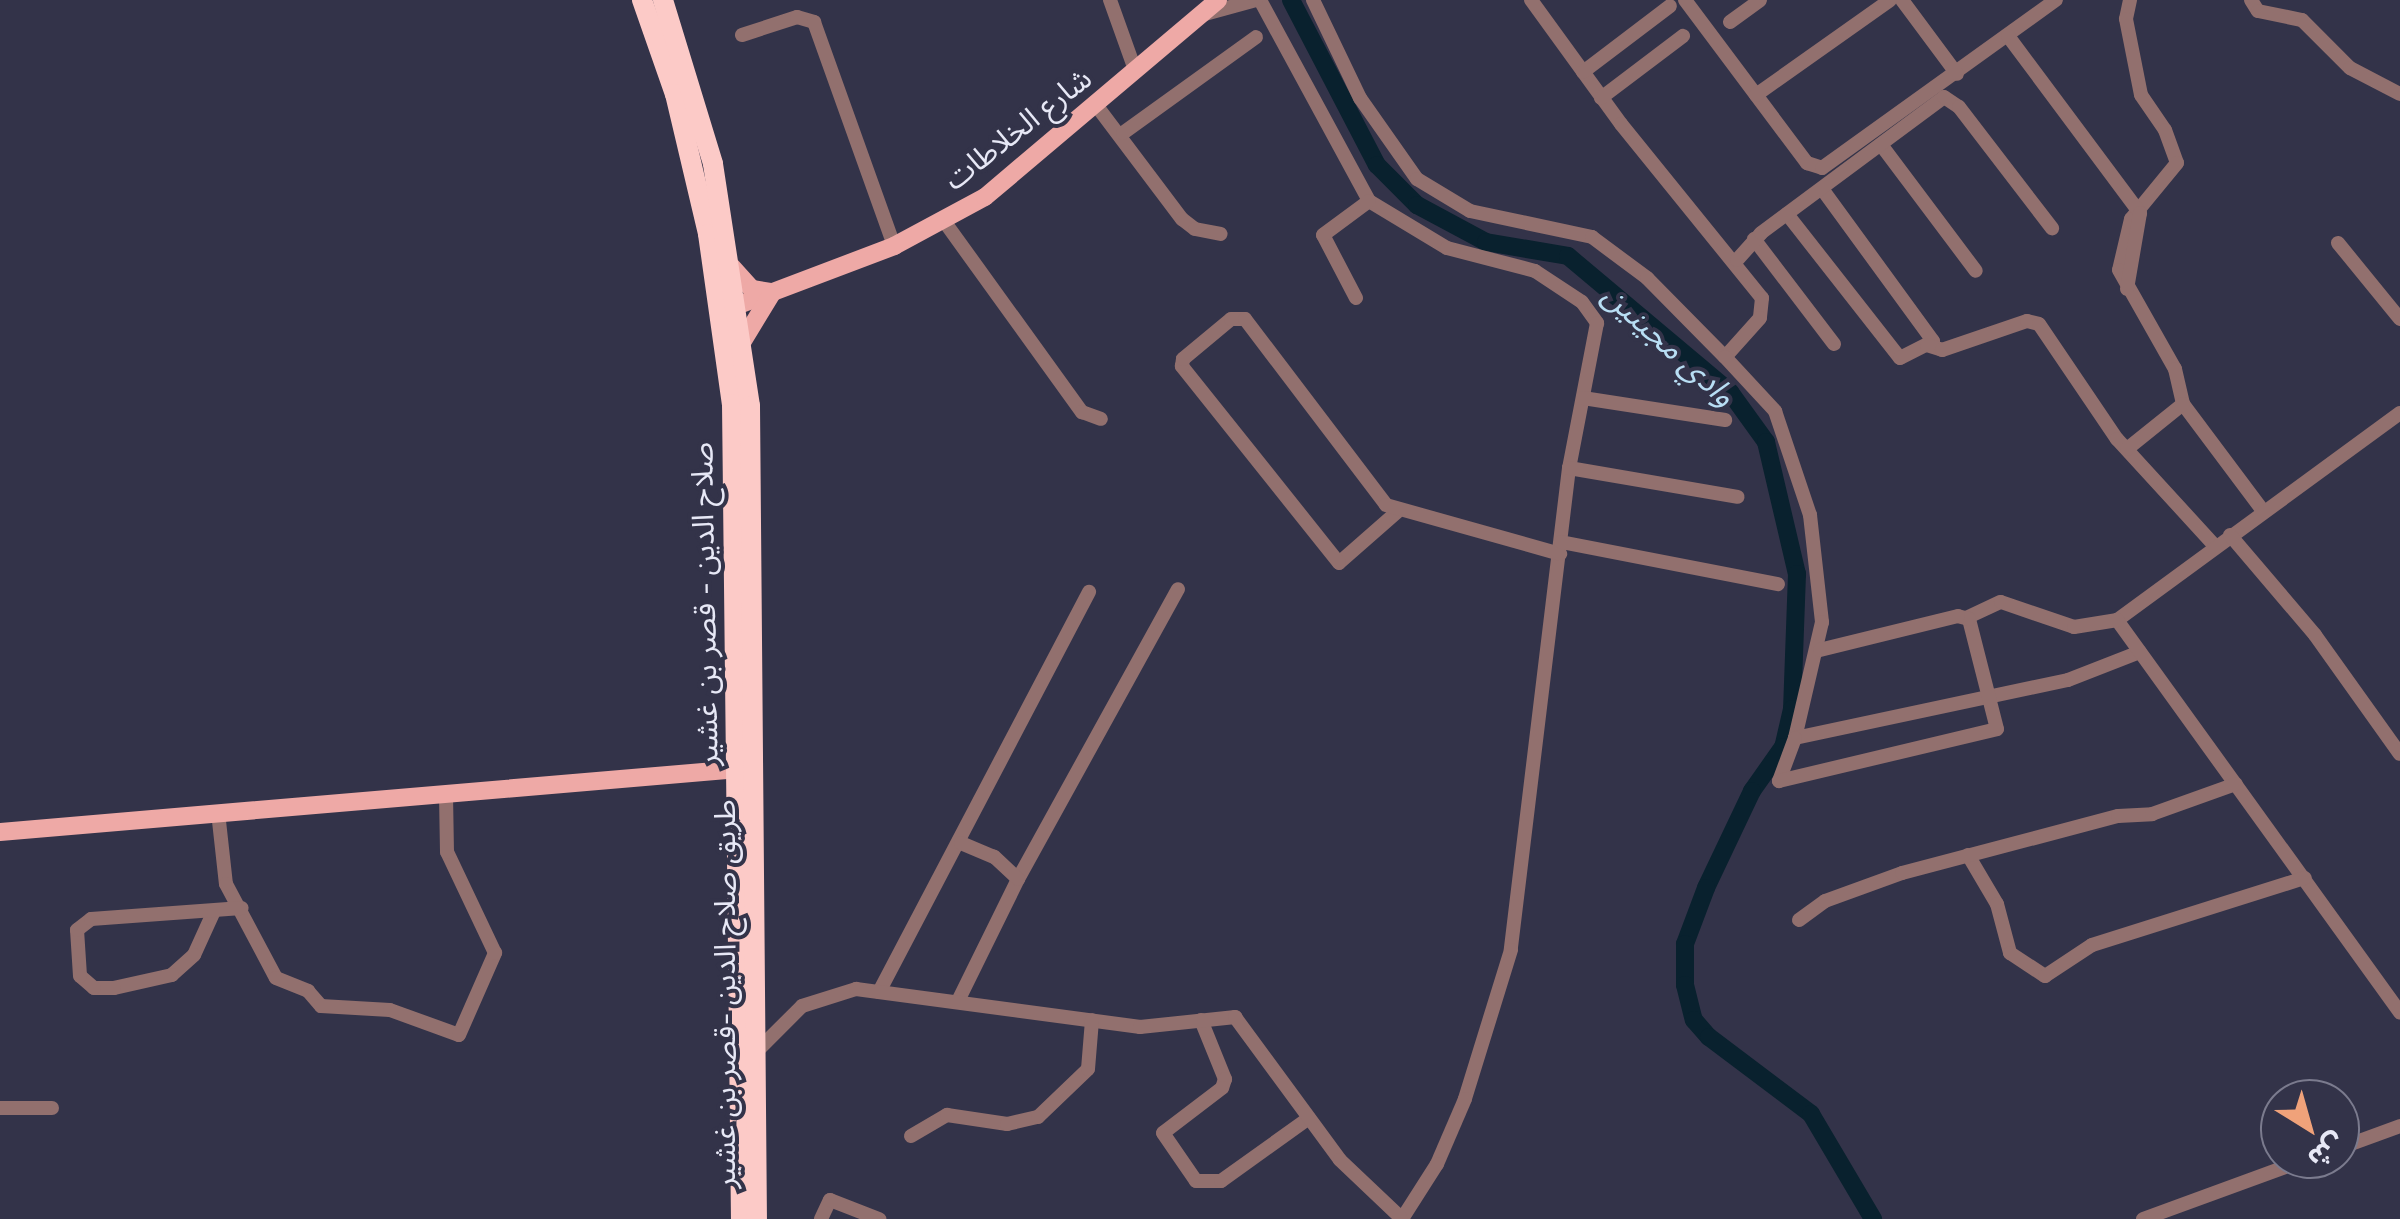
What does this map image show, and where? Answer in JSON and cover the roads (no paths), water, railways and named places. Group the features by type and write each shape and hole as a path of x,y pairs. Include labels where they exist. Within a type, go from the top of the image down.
{"highway":[{"name":"صلاح الدين - قصر بن غشير","path":"642,0 675,94 729,308 741,405 740,1219"},
{"name":"طريق صلاح الدين -قصر بن غشير","path":"663,0 700,108 732,267 729,308 741,344 757,1219"}],"main road":[{"name":"شارع الخلاطات","path":"729,308 894,246 944,221 999,186 1218,0"},
{"path":"732,267 752,289 772,292 741,344"},
{"path":"0,832 738,769"}],"street":[{"path":"1110,0 1135,70"},
{"path":"754,1053 816,998 879,992 1155,1027 1201,1020 1244,1022 1309,1118 1359,1181 1401,1218 1438,1164 1512,950 1570,468 1597,323 1592,310 1535,271 1446,248 1369,201 1258,0 1200,15"},
{"path":"1313,0 1360,98 1417,179 1470,211 1592,238 1647,278 1763,394 1794,455 1820,578 1820,650 1779,782 1992,734 1997,724 1974,625 1966,618"},
{"path":"1685,0 1806,164 1822,168 2056,0"},
{"path":"1730,22 1760,0"},
{"path":"1756,95 1890,0"},
{"path":"1902,0 1956,74"},
{"path":"2130,0 2126,19 2142,95 2166,130 2177,163 2138,208 2118,260 2126,291 2175,369 2183,404 2263,511"},
{"path":"2250,0 2258,10 2302,20 2350,68 2400,94"},
{"path":"1536,2 1601,98 1737,260 1763,308 1725,357"},
{"path":"1583,72 1670,6"},
{"path":"742,35 797,17 814,22 894,246"},
{"path":"1601,98 1683,36"},
{"path":"2008,36 2138,208"},
{"path":"1123,132 1256,38"},
{"path":"1737,260 1754,240 1787,214 1941,100 1952,98 2052,228"},
{"path":"1096,104 1123,132 1182,219 1195,229 1221,234"},
{"path":"1882,146 1976,271"},
{"path":"1787,214 1900,358 1926,345 1933,336 1822,188"},
{"path":"1356,298 1323,235 1369,201"},
{"path":"944,221 1082,412 1102,420"},
{"path":"1754,240 1834,344"},
{"path":"2338,243 2400,319"},
{"path":"1397,512 1340,564 1183,359 1231,320 1245,319 1382,502 1397,512 1561,548 1778,584"},
{"path":"1926,345 1942,350 2034,320 2127,450 2215,546"},
{"path":"1583,398 1725,420"},
{"path":"2127,450 2183,404"},
{"path":"1820,650 1966,618 2001,602 2074,627 2117,620 2400,412"},
{"path":"1570,468 1738,497"},
{"path":"2230,535 2347,676 2400,754"},
{"path":"958,1001 1018,878 1178,589"},
{"path":"879,992 961,843 1089,592"},
{"path":"2117,620 2400,1012"},
{"path":"1795,738 2068,680 2140,652"},
{"path":"1799,920 1825,901 1968,855 2118,816 2152,814 2236,784"},
{"path":"218,812 224,876 269,971 308,991 321,1006 390,1010 459,1035 496,953 448,852 446,793"},
{"path":"961,843 994,857 1018,878"},
{"path":"1968,855 1997,904 2010,953 2045,976 2092,945 2305,878"},
{"path":"214,910 194,955 172,976 114,988 94,988 80,976 77,930 90,919 214,910 242,908"},
{"path":"911,1136 948,1115 1008,1124 1038,1117 1088,1069 1092,1020"},
{"path":"1201,1020 1225,1079 1222,1088 1163,1133 1196,1181 1221,1180 1309,1118"},
{"path":"0,1108 52,1108"},
{"path":"2360,1141 2400,1126"},
{"path":"2143,1219 2260,1176"},
{"path":"821,1219 826,1202 836,1200 879,1219"}],"waterway":[{"name":"وادي مجينين","path":"1291,0 1377,165 1417,205 1486,242 1568,256 1730,392 1766,442 1797,574 1792,709 1783,747 1752,791 1706,888 1685,944 1685,985 1694,1020 1709,1037 1811,1114 1873,1219"}]}
